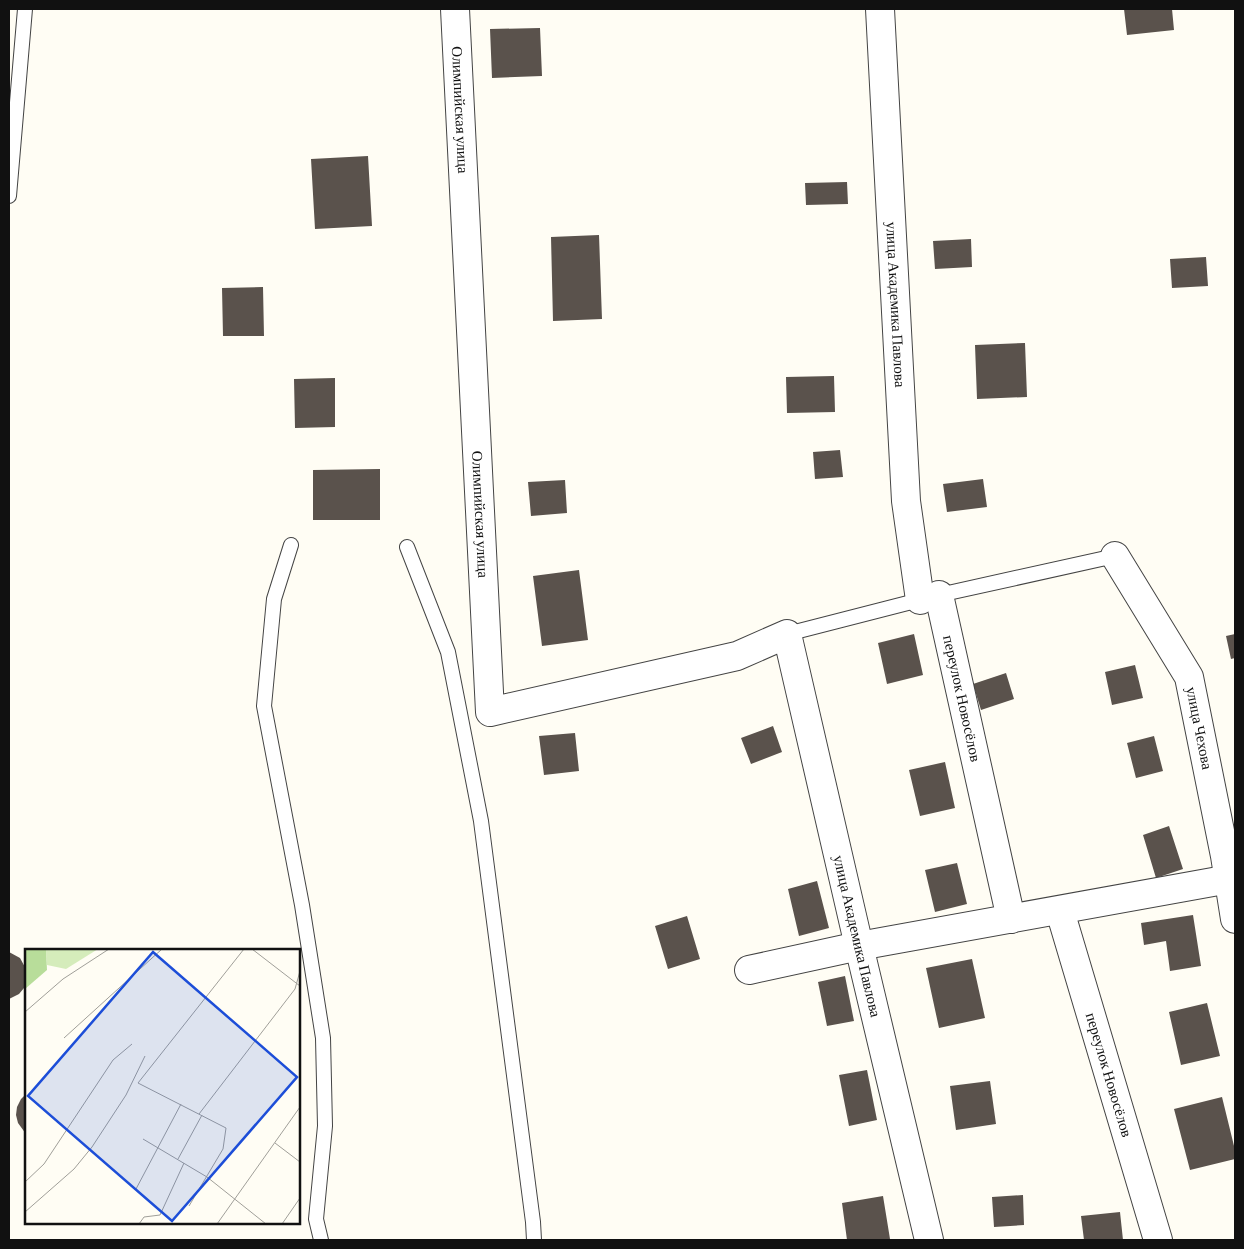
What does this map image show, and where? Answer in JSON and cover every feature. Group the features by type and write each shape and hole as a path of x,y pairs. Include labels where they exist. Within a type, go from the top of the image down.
{"street":[{"name":"Олимпийская улица","path":"455,9 490,712 737,656 787,634"},
{"name":"улица Академика Павлова","path":"880,9 906,501 930,597"},
{"name":"улица Чехова","path":"1115,556 1189,677 1232,878 1235,920"},
{"name":"переулок Новосёлов","path":"930,597 1011,919"},
{"name":"улица Академика Павлова","path":"787,634 858,946 930,1240"},
{"path":"749,970 858,946 1232,878"},
{"name":"переулок Новосёлов","path":"1060,910 1158,1240"}],"lane":[{"path":"9,196 25,9"},
{"path":"291,545 274,599 264,706 302,905 323,1038 325,1126 316,1219 321,1240"},
{"path":"407,547 448,652 481,821 534,1240"},
{"path":"787,634 930,597 1115,556"}],"building":[{"path":"1124,9 1172,9 1174,30 1127,35"},
{"path":"540,28 542,76 492,78 490,29"},
{"path":"368,156 372,226 315,229 311,159"},
{"path":"847,182 848,204 806,205 805,183"},
{"path":"599,235 602,319 553,321 551,237"},
{"path":"971,239 972,267 935,269 933,241"},
{"path":"1206,257 1208,286 1172,288 1170,259"},
{"path":"263,287 264,336 223,336 222,288"},
{"path":"1025,343 1027,397 977,399 975,345"},
{"path":"834,376 835,412 787,413 786,377"},
{"path":"335,378 335,427 295,428 294,379"},
{"path":"840,450 843,477 815,479 813,452"},
{"path":"380,469 380,520 313,520 313,470"},
{"path":"983,479 987,507 947,512 943,484"},
{"path":"565,480 567,513 531,516 528,482"},
{"path":"579,570 588,640 542,646 533,576"},
{"path":"914,634 923,675 887,684 878,643"},
{"path":"1235,634 1235,658 1231,659 1226,636"},
{"path":"1135,665 1143,698 1112,705 1105,672"},
{"path":"1006,673 1014,699 981,710 973,684"},
{"path":"773,726 782,752 751,764 741,738"},
{"path":"575,733 579,771 544,775 539,736"},
{"path":"1154,736 1163,771 1136,778 1127,743"},
{"path":"945,762 955,808 920,816 909,770"},
{"path":"1169,826 1183,869 1156,878 1143,835"},
{"path":"957,863 967,904 935,912 925,870"},
{"path":"817,881 829,928 799,936 788,889"},
{"path":"1193,915 1201,966 1170,971 1166,941 1144,945 1141,923"},
{"path":"687,916 700,959 668,969 655,926"},
{"path":"9,952 20,958 25,967 25,985 19,994 9,999"},
{"path":"972,959 985,1018 939,1028 926,968"},
{"path":"845,976 854,1021 827,1026 818,982"},
{"path":"1207,1003 1220,1056 1181,1065 1169,1012"},
{"path":"867,1070 877,1120 849,1126 839,1075"},
{"path":"990,1081 996,1124 956,1130 950,1086"},
{"path":"25,1095 25,1133 18,1123 16,1115 21,1099"},
{"path":"1222,1097 1235,1150 1235,1159 1190,1170 1174,1109"},
{"path":"1023,1195 1024,1225 994,1227 992,1197"},
{"path":"883,1196 890,1239 847,1240 842,1203"},
{"path":"1120,1212 1123,1240 1084,1240 1081,1216"}]}
